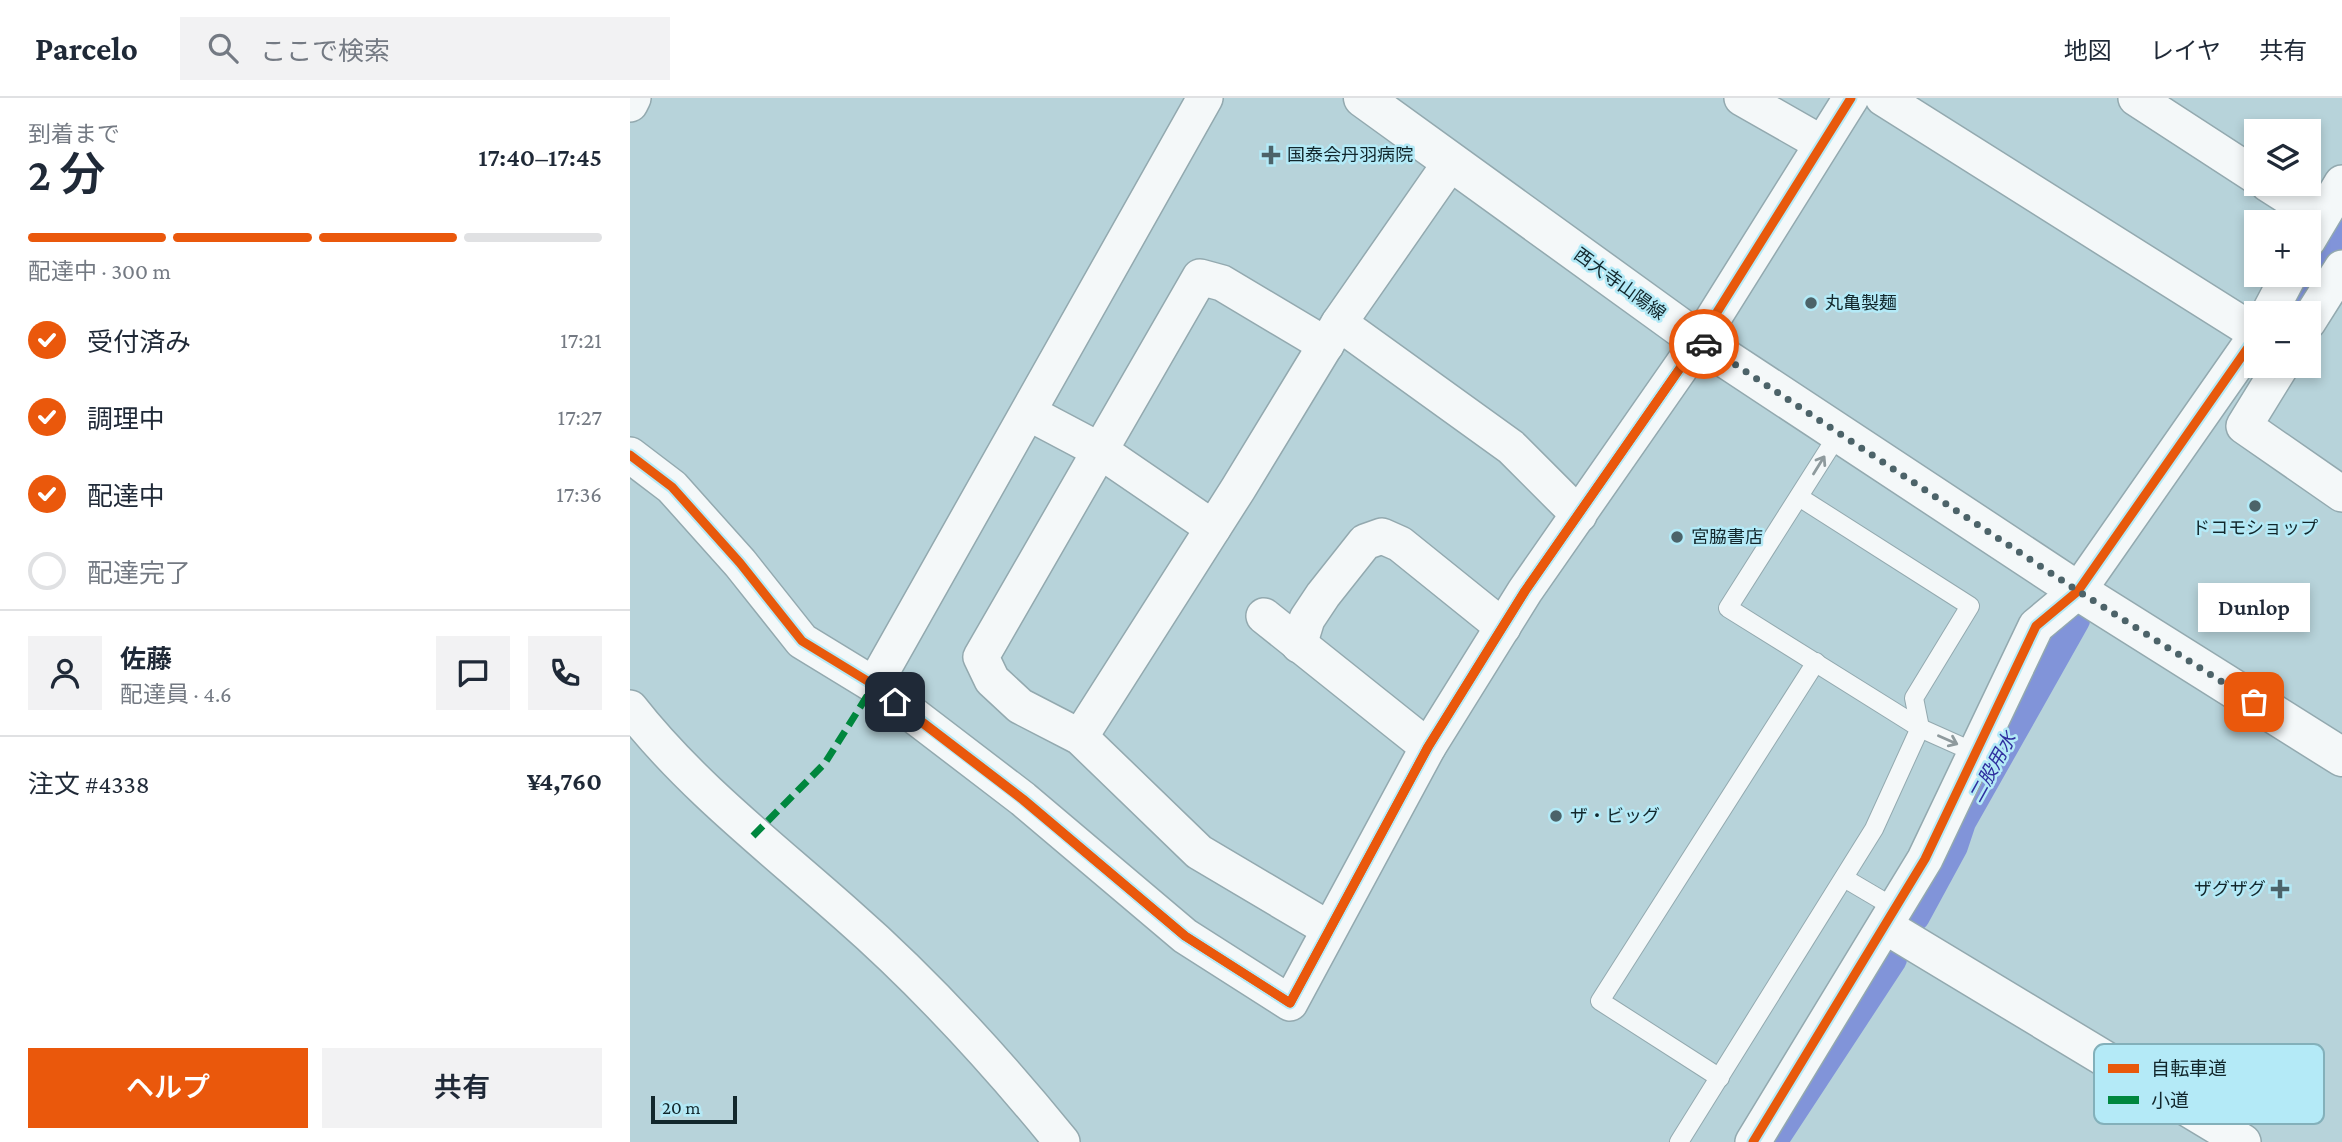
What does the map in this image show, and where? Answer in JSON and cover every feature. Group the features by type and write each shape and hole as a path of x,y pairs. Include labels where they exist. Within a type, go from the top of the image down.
{"main road":[{"name":"西大寺山陽線","path":"1363,98 1699,341 2078,591 2342,757"}],"street":[{"path":"630,104 633,98"},
{"path":"874,685 1205,98"},
{"path":"1742,98 1821,143"},
{"path":"630,455 672,487 740,563 802,641 874,685 1023,800 1185,936 1290,1003 1428,747 1503,626 1699,341 1851,98"},
{"path":"1883,98 2244,327"},
{"path":"2136,98 2244,168"},
{"path":"1080,737 1332,334 1451,162"},
{"path":"2321,217 2342,183"},
{"path":"2281,196 2295,210"},
{"path":"2321,301 2342,268"},
{"path":"1329,929 1199,852 1080,737 1020,706 992,680 981,657 1200,277 1222,283 1332,334 1511,447 1579,515"},
{"path":"1753,1142 1926,859 2036,626 2078,591 2244,352"},
{"path":"2274,378 2244,426 2342,494"},
{"path":"1029,414 1100,450 1213,528"},
{"path":"1299,645 1307,618 1323,595 1365,541 1382,536 1400,544 1503,626"},
{"path":"1264,616 1428,747"},
{"path":"630,708 752,836 847,915 991,1056 1062,1142"},
{"path":"1890,917 2094,1047"},
{"path":"2215,1124 2243,1142"}],"lane":[{"path":"1839,433 1728,607 1920,728 1976,753"},
{"path":"1679,1142 1874,829 1920,728 1914,698 1970,606 1799,496"},
{"path":"1720,1078 1600,1001 1816,662"},
{"path":"1844,878 1890,917"}],"waterway":[{"name":"二股用水","path":"2291,301 2342,225"},
{"name":"二股用水","path":"1915,916 1953,846 1961,822 2075,620"},
{"name":"二股用水","path":"1772,1142 1892,959"}],"marked path":[{"path":"753,836 825,763 874,685"}],"cycle path":[{"path":"630,455 672,487 740,563 802,641 874,685 1023,799 1185,936 1290,1003 1428,747 1525,591 1699,341 1851,98"},
{"path":"1753,1142 1925,859 2036,626 2078,591 2244,353"}],"way so far":[{"path":"1704,344 2078,591 2254,702"}],"place":[{"name":"国泰会丹羽病院","path":"1271,155"},
{"name":"丸亀製麺","path":"1811,303"},
{"name":"ドコモショップ","path":"2255,506"},
{"name":"宮脇書店","path":"1677,537"},
{"name":"Dunlop","path":"2254,702"},
{"name":"ザ・ビッグ","path":"1556,816"},
{"name":"ザグザグ","path":"2280,889"}],"route":[{"path":"895,702 1023,800 1185,936 1290,1003 1428,747 1525,591 1699,341 1704,344"}]}
